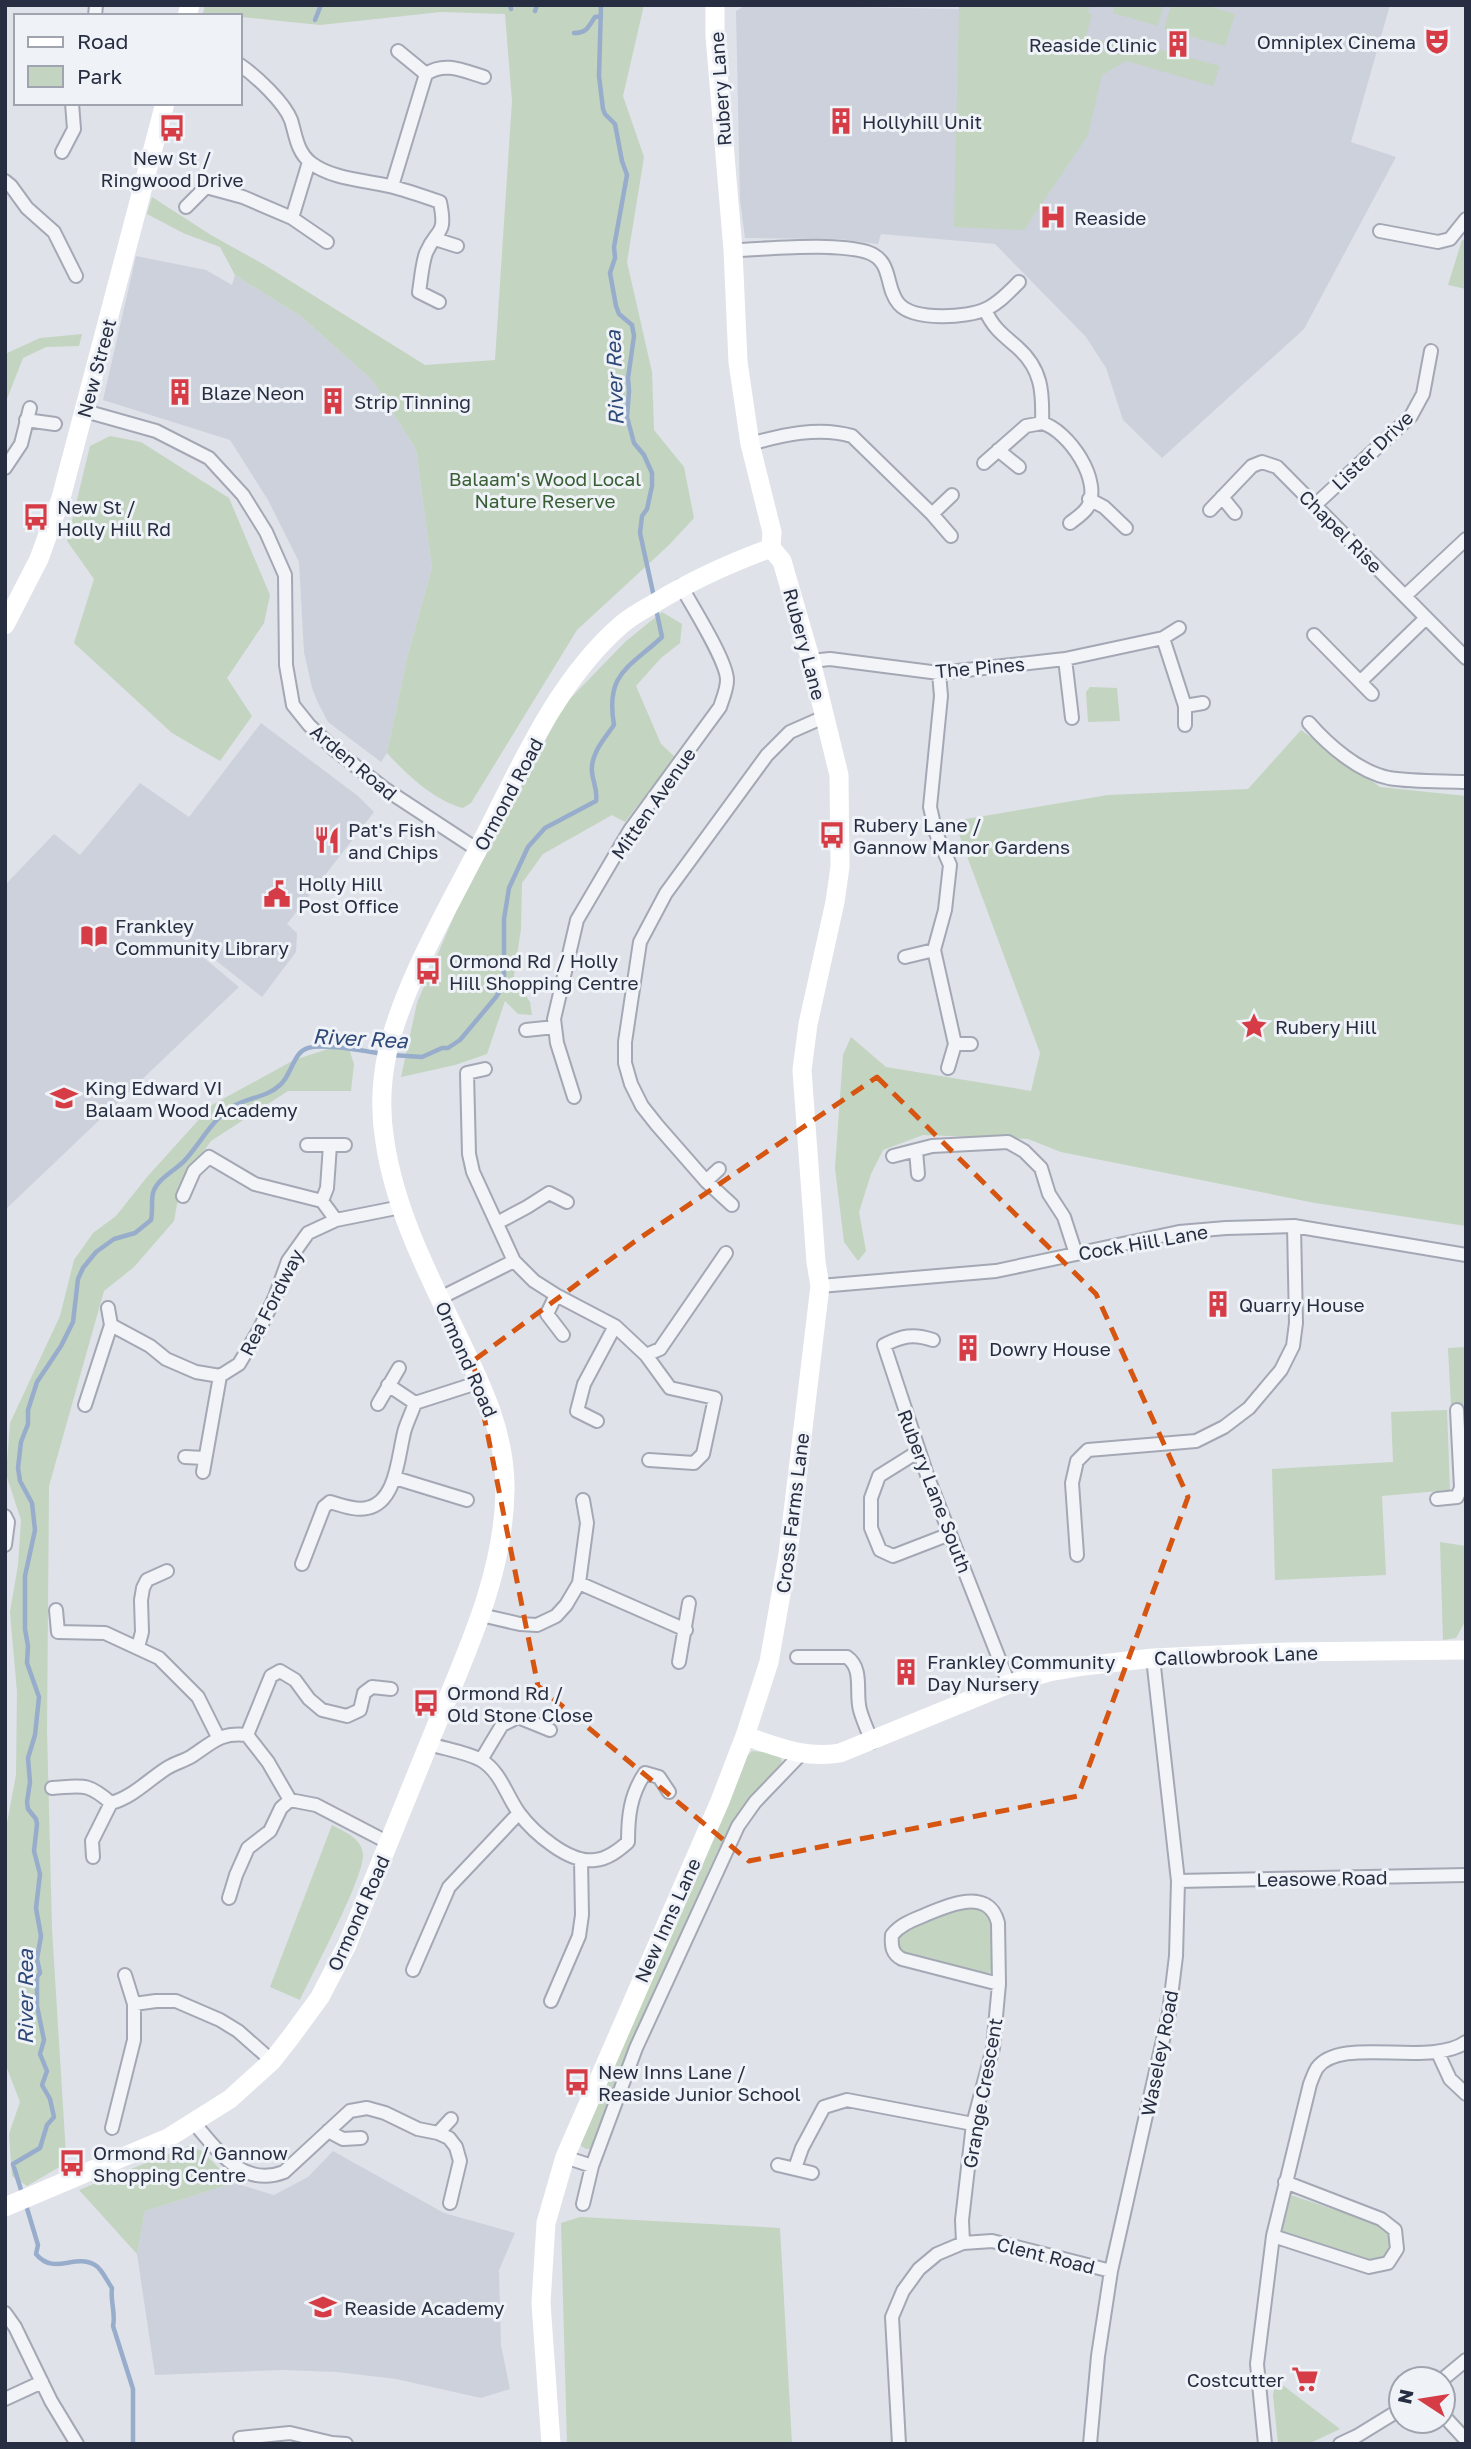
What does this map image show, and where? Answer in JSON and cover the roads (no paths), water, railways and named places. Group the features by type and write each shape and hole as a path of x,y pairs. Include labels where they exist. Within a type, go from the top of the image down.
{"street":[{"name":"Rubery Lane","path":"715,5 715,36 733,250 738,362 750,444 772,532 771,548 782,561 811,661 839,775 840,867 808,1024 802,1070 820,1286"},
{"path":"398,51 426,74"},
{"path":"242,67 282,106 290,118 299,150 309,162 327,172 392,187 440,202 442,231 426,254 419,292 439,302"},
{"path":"392,187 426,74 435,68 448,67 484,76"},
{"path":"62,152 74,129 72,105"},
{"name":"New Street","path":"5,625 39,559 61,498 164,105"},
{"path":"292,218 309,162"},
{"path":"5,181 12,186 27,208 54,232 76,276"},
{"path":"186,207 206,187 243,197 292,218 327,242"},
{"path":"1380,231 1438,242 1450,239 1466,219"},
{"path":"435,239 457,246"},
{"path":"733,250 842,247 869,253 884,264 893,295 900,306 918,314 947,317 985,310 1019,282"},
{"path":"985,310 993,328 1020,349 1035,369 1043,391 1041,423"},
{"name":"Lister Drive","path":"1315,505 1411,416 1423,394 1431,351"},
{"name":"Arden Road","path":"85,411 156,431 209,458 243,495 266,532 285,575 286,665 293,705 309,726 345,758 385,789 478,850"},
{"path":"5,468 20,443 28,414 55,424"},
{"path":"984,463 1026,426 1041,423 1051,426 1072,444 1090,478 1090,499 1087,507 1070,523"},
{"path":"750,444 779,436 812,432 852,436 951,536"},
{"path":"998,450 1019,467"},
{"name":"Chapel Rise","path":"1210,510 1252,466 1262,462 1277,467 1466,659"},
{"path":"932,514 953,495"},
{"path":"1222,497 1235,513"},
{"path":"1090,499 1126,528"},
{"path":"1405,596 1466,540"},
{"name":"Ormond Road","path":"5,2207 136,2153 194,2123 230,2099 272,2061 320,1997 347,1945 481,1615 499,1553 505,1491 504,1458 497,1425 481,1382 440,1298 401,1207 384,1141 382,1095 387,1055 421,961 556,702 587,658 624,622 681,586 727,564 771,548"},
{"name":"Mitten Avenue","path":"574,1097 557,1043 554,1019 577,919 630,830 720,707 727,683 726,673 681,586"},
{"path":"1361,681 1426,618"},
{"name":"The Pines","path":"811,661 830,659 939,673 1065,659 1163,638 1179,628"},
{"path":"1314,635 1372,694"},
{"path":"1163,638 1185,706 1185,725"},
{"path":"1065,659 1072,718"},
{"path":"939,673 941,696 930,807 936,834 950,865 945,910 934,950 955,1044 948,1068"},
{"path":"1185,706 1203,703"},
{"path":"732,1205 706,1181 657,1125 631,1084 625,1063 625,1042 640,942 666,893 767,755 790,732 824,717"},
{"path":"1309,723 1357,764 1386,777 1466,782"},
{"path":"905,957 934,950"},
{"path":"526,1030 555,1027"},
{"path":"955,1044 971,1044"},
{"path":"485,1069 467,1073 469,1154 473,1172 514,1261 534,1281 615,1326 646,1355 670,1388 715,1398 703,1454 694,1463 649,1460"},
{"path":"893,1156 932,1146 1008,1142 1024,1151 1041,1168 1049,1194 1064,1217 1076,1254"},
{"path":"307,1145 345,1145"},
{"path":"322,1201 327,1188 330,1145"},
{"path":"916,1151 918,1174"},
{"path":"183,1196 194,1171 209,1157 255,1184 322,1201 336,1220"},
{"path":"706,1181 719,1169"},
{"path":"497,1223 549,1193 566,1202"},
{"name":"Rea Fordway","path":"220,1376 239,1364 260,1331 288,1261 308,1233 336,1220 401,1207"},
{"path":"1077,1555 1072,1483 1077,1461 1088,1450 1196,1441 1224,1427 1249,1408 1281,1370 1293,1346 1296,1323 1294,1226"},
{"name":"Cock Hill Lane","path":"820,1286 996,1271 1179,1233 1226,1228 1294,1226 1466,1255"},
{"path":"646,1355 660,1349 726,1253"},
{"path":"440,1298 514,1261"},
{"name":"Cross Farms Lane","path":"745,1736 769,1662 779,1612 820,1286"},
{"path":"556,1295 547,1314 563,1335"},
{"path":"85,1405 110,1325 108,1308"},
{"path":"110,1325 150,1346 166,1359 196,1371 220,1376 203,1472"},
{"path":"597,1421 577,1411 584,1384 615,1326"},
{"name":"Rubery Lane South","path":"933,1340 919,1335 902,1336 884,1345 919,1451 1009,1684"},
{"path":"378,1404 400,1368"},
{"path":"415,1403 481,1382"},
{"path":"388,1385 415,1403"},
{"path":"302,1564 324,1507 330,1502 367,1508 380,1503 395,1478 405,1429 415,1403"},
{"path":"1437,1499 1457,1497 1464,1489 1457,1410"},
{"path":"919,1451 879,1476 871,1497 871,1528 880,1550 893,1556 950,1534"},
{"path":"185,1457 204,1458"},
{"path":"395,1478 467,1500"},
{"path":"481,1615 520,1625 537,1625 556,1616 566,1605 579,1583 587,1523 583,1500"},
{"path":"5,1516 8,1522 5,1545"},
{"path":"138,1647 142,1632 143,1588 148,1580 167,1571"},
{"path":"579,1583 686,1630"},
{"path":"679,1662 689,1604"},
{"path":"57,1609 58,1632 104,1633 159,1658 198,1697 218,1737"},
{"name":"Callowbrook Lane","path":"1009,1684 1049,1672 1153,1658 1286,1652 1466,1650"},
{"path":"797,1657 847,1657 853,1662 859,1707 872,1742"},
{"name":"Waseley Road","path":"1090,2444 1098,2356 1111,2271 1170,2013 1176,1956 1178,1881 1153,1658"},
{"path":"247,1735 271,1676 280,1671 295,1680 309,1699 322,1710 347,1716 360,1710 364,1693 372,1687 391,1689"},
{"path":"745,1736 801,1754 824,1756 841,1753 1009,1684"},
{"path":"481,1760 502,1726 518,1717 550,1730"},
{"path":"111,1803 123,1801 168,1767 190,1757 218,1737 232,1733 247,1735 268,1762 290,1800 316,1805 389,1843"},
{"name":"New Inns Lane","path":"551,2444 541,2303 546,2223 565,2157 715,1812 745,1736"},
{"path":"429,1744 481,1760 499,1777 519,1813 538,1833 566,1855 581,1859 595,1861 615,1853 628,1842 627,1818 645,1773 659,1777 669,1793"},
{"name":"New Inns Lane","path":"583,2204 592,2166 636,2048 738,1826 755,1802 801,1754"},
{"path":"52,1788 83,1785 97,1791 111,1803"},
{"path":"229,1898 248,1848 270,1831 281,1808 290,1800"},
{"path":"93,1857 92,1842 111,1803"},
{"path":"413,1970 449,1887 519,1813"},
{"path":"551,2001 579,1936 582,1915 581,1859"},
{"name":"Leasowe Road","path":"1178,1881 1466,1875"},
{"name":"Grange Crescent","path":"963,2244 962,2220 973,2124 993,2048 999,1984 996,1914 984,1904 968,1901 951,1903 902,1925 892,1935 892,1950 902,1959 999,1984"},
{"path":"112,2128 134,2040 134,2004 125,1975"},
{"path":"134,2004 176,2001 229,2026 272,2061"},
{"path":"1265,2444 1257,2364 1273,2236 1310,2084 1318,2067 1349,2053 1438,2053 1466,2042"},
{"path":"1438,2053 1450,2079 1466,2095"},
{"path":"796,2168 802,2148 824,2107 847,2100 973,2124"},
{"path":"194,2123 244,2173 261,2177 284,2172 350,2111 366,2108 385,2113 418,2129 449,2138 459,2154 460,2161 450,2203"},
{"path":"438,2133 451,2119"},
{"path":"328,2131 343,2139 361,2138"},
{"path":"565,2157 592,2166"},
{"path":"778,2165 812,2173"},
{"path":"1273,2236 1369,2267 1388,2263 1397,2249 1395,2230 1381,2219 1285,2182"},
{"name":"Clent Road","path":"898,2444 892,2317 903,2291 919,2269 937,2254 963,2244 992,2241 1111,2271"},
{"path":"5,2313 77,2444"},
{"path":"5,2399 42,2382"},
{"path":"1340,2444 1387,2418"},
{"path":"240,2438 254,2440 290,2433 346,2444"}],"waterway":[{"path":"315,20 321,5"},
{"path":"510,5 511,9"},
{"path":"535,11 537,5"},
{"name":"River Rea","path":"601,5 599,76 603,109 615,124 627,175 614,247 615,258 610,273 619,314 632,325 634,336 628,378 627,417 634,443 644,455 652,473 652,486 647,509 642,516 640,533 654,597"},
{"path":"574,33 585,31 595,17 601,16"},
{"name":"River Rea","path":"392,1055 422,1057 448,1048 460,1040 503,986 504,919 509,888 528,847 545,828 596,801 592,765 599,747 614,725 613,694 622,673 662,637 656,609"},
{"name":"River Rea","path":"22,2193 13,2164 40,2148 47,2125 54,2117 50,2099 42,2085 47,2071 40,2054 44,2040 37,2006 37,1977 40,1973 37,1959 41,1936 36,1908 40,1874 34,1851 37,1824 27,1802 30,1782 28,1758 35,1735 39,1697 27,1663 25,1629 25,1576 35,1530 32,1503 20,1481 18,1468 21,1442 28,1424 28,1410 37,1382 73,1322 78,1279 83,1268 96,1252 114,1239 135,1233 151,1220 155,1188 186,1159 218,1118 232,1107 275,1089 284,1081 299,1054 308,1048 334,1047 383,1054"},
{"name":"River Rea","path":"26,2205 38,2245 36,2254 50,2263 79,2261 95,2265 112,2288 113,2326 133,2389 133,2444"}],"place":[{"name":"Omniplex Cinema","path":"1437,41"},
{"name":"Reaside Clinic","path":"1178,44"},
{"name":"Hollyhill Unit","path":"841,121"},
{"name":"New St / Ringwood Drive","path":"172,128"},
{"name":"Reaside","path":"1053,217"},
{"name":"Blaze Neon","path":"180,392"},
{"name":"Strip Tinning","path":"333,401"},
{"name":"New St / Holly Hill Rd","path":"36,517"},
{"name":"Rubery Lane / Gannow Manor Gardens","path":"832,835"},
{"name":"Pat's Fish and Chips","path":"327,840"},
{"name":"Holly Hill Post Office","path":"277,894"},
{"name":"Frankley Community Library","path":"94,936"},
{"name":"Ormond Rd / Holly Hill Shopping Centre","path":"428,971"},
{"name":"Rubery Hill","path":"1254,1026"},
{"name":"King Edward VI Balaam Wood Academy","path":"64,1098"},
{"name":"Quarry House","path":"1218,1304"},
{"name":"Dowry House","path":"968,1348"},
{"name":"Frankley Community Day Nursery","path":"906,1672"},
{"name":"Ormond Rd / Old Stone Close","path":"426,1703"},
{"name":"New Inns Lane / Reaside Junior School","path":"577,2082"},
{"name":"Ormond Rd / Gannow Shopping Centre","path":"72,2163"},
{"name":"Reaside Academy","path":"323,2307"},
{"name":"Costcutter","path":"1305,2379"}],"park label":[{"name":"Balaam's Wood Local Nature Reserve","path":"545,489"}]}
